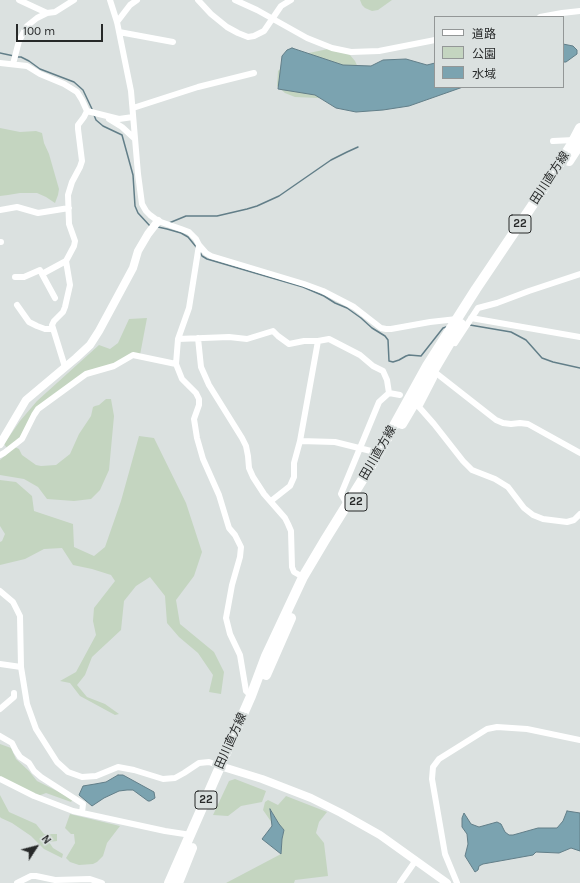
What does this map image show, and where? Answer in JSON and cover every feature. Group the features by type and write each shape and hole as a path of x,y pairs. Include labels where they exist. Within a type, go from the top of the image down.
{"main road":[{"name":"田川直方線","path":"178,883 266,656 303,577 379,453 427,366 542,191 570,147 580,128"},
{"name":"田川直方線","path":"169,883 224,767 306,586 468,313 580,144"}],"street":[{"path":"19,0 47,13"},
{"path":"14,62 19,41 27,26 37,18 47,13 55,12 74,0"},
{"path":"110,0 117,22 131,91 142,204 155,225 189,232 206,253 211,256 323,291 354,307 381,328 391,329 457,319"},
{"path":"117,22 130,5 137,0"},
{"path":"198,0 210,14 227,27 248,36 254,36 264,31 281,6 291,0"},
{"path":"235,0 272,18 307,38 332,48 351,52 379,51 434,40"},
{"path":"546,16 580,11"},
{"path":"119,32 173,42"},
{"path":"0,63 14,62 27,66 40,74 64,84 77,92 88,112"},
{"path":"133,108 198,87 254,73"},
{"path":"88,112 119,119 133,117"},
{"path":"65,367 52,325 66,307 70,285 66,262 75,241 69,224 68,195 72,182 82,161 78,125 88,112"},
{"path":"105,116 122,127 135,139"},
{"path":"553,141 580,140"},
{"path":"0,210 17,207 38,213 69,208"},
{"path":"0,444 26,400 90,345 100,332 133,268 138,251 155,225"},
{"path":"199,245 189,308 178,339 176,364 182,379 196,393 199,399 199,405 194,419 197,438 203,459 219,495 229,528 237,539 241,548 226,618 230,634 240,655 246,691 251,696"},
{"path":"42,274 66,262"},
{"path":"15,277 24,277 40,270 55,298"},
{"path":"580,274 497,303 478,308 436,373 417,406 472,470 495,479 508,487 524,508 533,515 543,519 567,522 574,520 580,514"},
{"path":"17,305 29,322 45,329 54,329"},
{"path":"471,318 580,337"},
{"path":"178,339 229,337 247,339 273,331 289,344 329,339 360,355 383,372 387,380 389,393"},
{"path":"198,338 201,367 209,385 246,446 249,468 253,477 264,494 285,518 288,524 291,531 292,568 294,572 303,577"},
{"path":"271,501 290,486 294,477 294,463 300,441 318,341"},
{"path":"0,455 22,439 38,409 86,374 114,366 134,355 176,364"},
{"path":"436,373 496,420 503,423 528,424 580,453"},
{"path":"389,393 400,395"},
{"path":"347,504 341,494 379,402 389,393"},
{"path":"300,441 335,442 379,453"},
{"path":"0,590 13,602 20,616 21,667 26,704 36,729 57,762 68,772 82,778 96,776 118,767 134,770 163,779 175,778 199,763 209,762 262,779 341,813 380,835 447,883"},
{"path":"0,664 21,667"},
{"path":"0,709 14,696 14,693"},
{"path":"457,883 445,854 432,779 434,767 439,760 487,729 497,727 527,729 580,740"},
{"path":"0,736 12,743 20,757 29,763 34,771 41,777 83,804 82,813"},
{"path":"0,779 34,796 73,811 165,831 191,835"},
{"path":"400,883 416,860"},
{"path":"17,883 31,876 55,880 90,879 102,883"}],"green space":[{"path":"360,0 392,0 378,10 372,11 365,8"},
{"path":"328,49 343,51 350,55 355,61 361,74 340,95 318,98 295,97 285,93 277,86 278,71 281,68 304,54"},
{"path":"0,128 20,132 36,131 42,133 59,189 55,203 37,193 20,193 0,196"},
{"path":"147,318 140,355 85,372 37,409 21,437 7,448 4,444 20,421 37,401 99,345 110,349 118,343 129,319"},
{"path":"106,399 111,399 114,416 109,470 100,490 91,499 74,501 47,499 38,487 24,479 0,475 0,460 15,447 19,449 22,455 36,465 56,465 70,454 79,434 91,416 93,407 99,405"},
{"path":"139,436 154,438 186,503 202,552 194,576 176,600 180,624 214,652 224,672 221,694 209,692 213,675 198,653 179,637 167,623 165,596 150,577 136,586 124,601 121,630 92,657 85,675 77,685 87,697 105,704 119,714 115,715 80,696 70,683 60,681 76,672 96,635 93,621 94,608 115,581 111,575 73,565 62,548 44,549 25,559 0,565 0,542 5,534 0,526 0,480 16,482 32,496 34,511 73,524 74,547 94,556 105,547 121,501"},
{"path":"0,744 11,748 16,759 37,781 73,799 71,802 46,793 38,796 0,778"},
{"path":"235,779 266,791 262,802 241,806 228,816 213,815 229,781"},
{"path":"0,795 9,812 36,824 44,834 57,834 57,841 49,842 53,848 63,854 62,858 44,849 31,836 0,817"},
{"path":"286,796 327,812 319,822 316,833 324,843 328,876 295,880 294,883 226,883 281,854 284,830 271,810 272,823 263,810 265,802 268,800 278,805"},
{"path":"70,814 120,826 107,843 103,856 97,862 93,864 79,865 70,862 66,858 75,843 74,834 71,834 65,828"}],"water":[{"path":"564,44 573,46 577,50 577,54 564,62"},
{"path":"292,48 343,65 371,66 383,60 406,59 427,65 434,63 434,88 460,88 409,106 356,112 336,108 315,95 278,89 282,56 287,50"},
{"path":"118,775 123,775 154,792 155,798 148,801 133,790 119,791 92,806 79,795 83,786 106,782"},
{"path":"270,809 284,830 281,854 262,839 272,826"},
{"path":"567,811 580,813 580,851 571,848 559,853 536,852 533,855 483,864 479,866 478,870 475,872 465,856 468,844 467,834 462,827 462,818 464,813 471,824 479,827 497,822 501,824 505,832 509,835 513,835 538,828 557,828 563,821"}],"waterway":[{"path":"0,53 14,56"},
{"path":"18,57 29,61 40,69 74,82 83,90 92,109"},
{"path":"94,115 96,120 103,126 122,135 133,175 135,206 138,213 150,226"},
{"path":"169,223 186,216 217,216 257,206 279,196 331,160 358,147"},
{"path":"158,227 181,233 188,237 197,248"},
{"path":"200,252 202,256 207,259 303,287 347,308 372,328 385,336 388,340 389,361 393,362 409,355 421,356 443,328 446,327"},
{"path":"470,325 511,332 526,340 542,358 580,368"}]}
